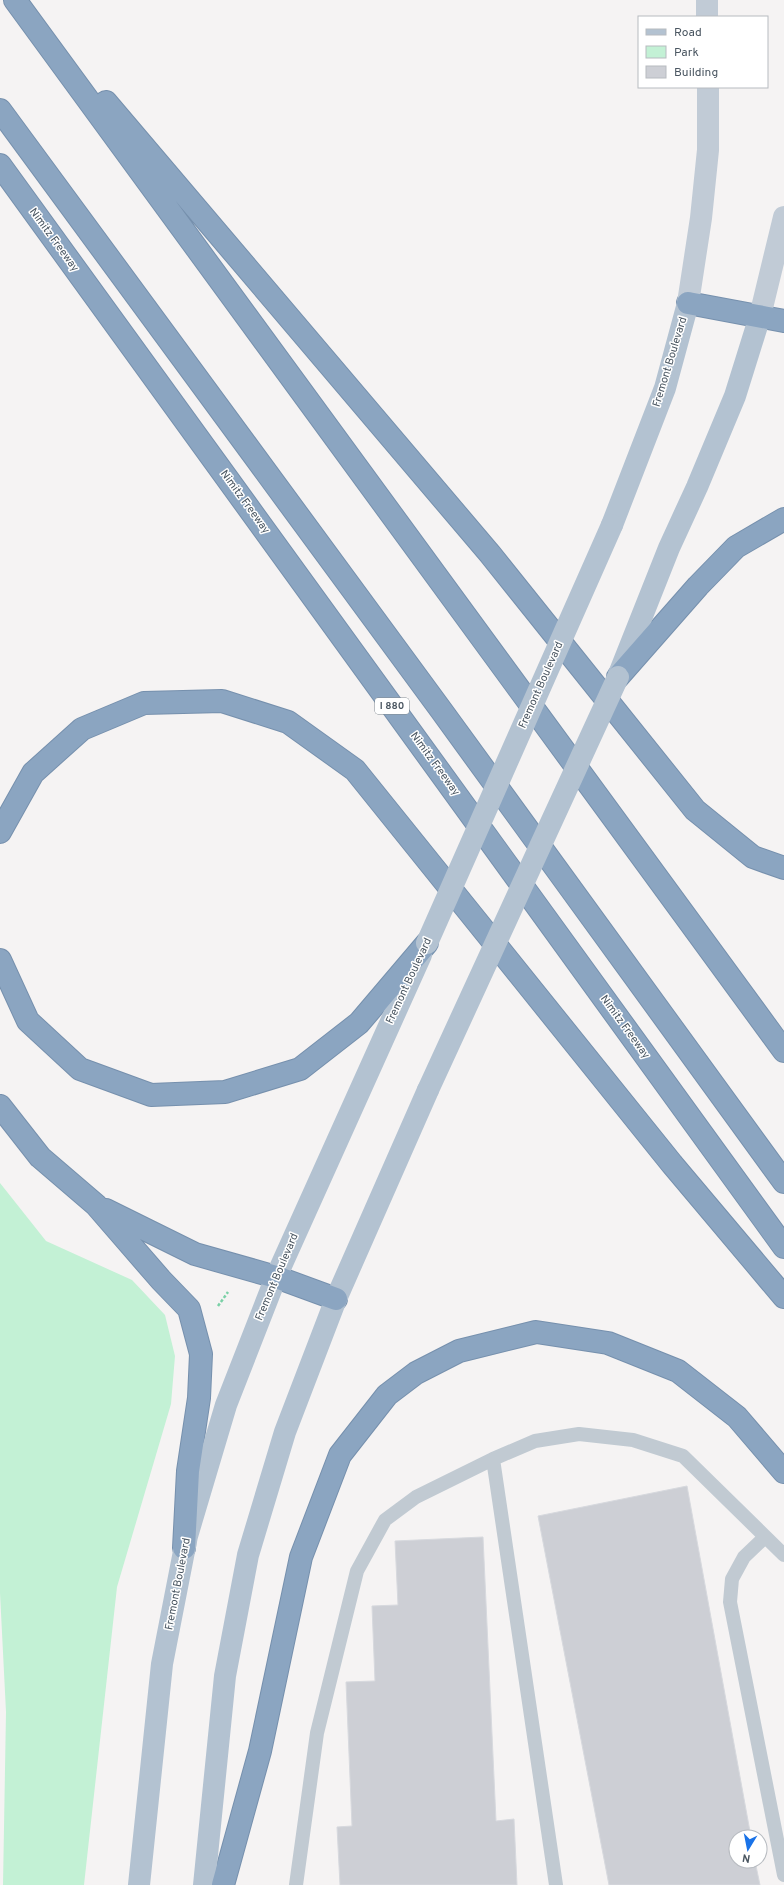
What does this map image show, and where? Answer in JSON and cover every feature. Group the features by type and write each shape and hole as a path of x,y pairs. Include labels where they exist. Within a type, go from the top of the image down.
{"highway":[{"path":"15,0 784,1051"},
{"path":"19,0 460,518 695,810 753,856 784,868"},
{"path":"0,110 441,710 784,1182"},
{"name":"Nimitz Freeway","path":"0,165 784,1247"},
{"path":"688,304 784,321"},
{"path":"618,677 698,586 736,547 784,518"},
{"path":"0,832 33,772 82,729 144,703 222,701 288,722 355,770 672,1164 784,1297"},
{"path":"0,960 28,1021 80,1069 151,1095 225,1092 300,1069 359,1023 427,943"},
{"path":"0,1106 40,1157 96,1205 188,1309 201,1354 199,1398 188,1471 184,1548"},
{"path":"96,1205 195,1254 276,1277 336,1299"},
{"path":"223,1885 260,1751 303,1550 340,1455 387,1395 416,1373 459,1351 536,1332 608,1343 678,1371 737,1417 784,1472"}],"main road":[{"path":"707,0 707,16"},
{"name":"Fremont Boulevard","path":"139,1885 162,1664 184,1548 226,1406 276,1277 427,943 612,526 665,388 688,304 702,218 708,150 708,88"},
{"path":"204,1885 225,1676 248,1555 285,1432 336,1299 428,1090 618,677 669,548 697,487 735,396 760,316 784,217"}],"lane":[{"path":"296,1885 317,1733 357,1571 385,1520 416,1497 493,1459 535,1441 580,1434 633,1440 684,1456 784,1555"},
{"path":"493,1459 556,1885"},
{"path":"765,1537 744,1557 732,1579 730,1602 784,1875"}],"path":[{"path":"213,1311 231,1289"}],"green space":[{"path":"0,1183 46,1241 132,1280 165,1315 175,1356 171,1404 117,1587 84,1885 3,1885 6,1712 0,1593"}],"building":[{"path":"687,1486 750,1829 728,1829 728,1869 757,1869 760,1885 609,1885 538,1516"},
{"path":"483,1537 496,1821 514,1819 517,1885 340,1885 337,1827 352,1826 346,1682 375,1681 372,1606 398,1605 395,1541"}]}
